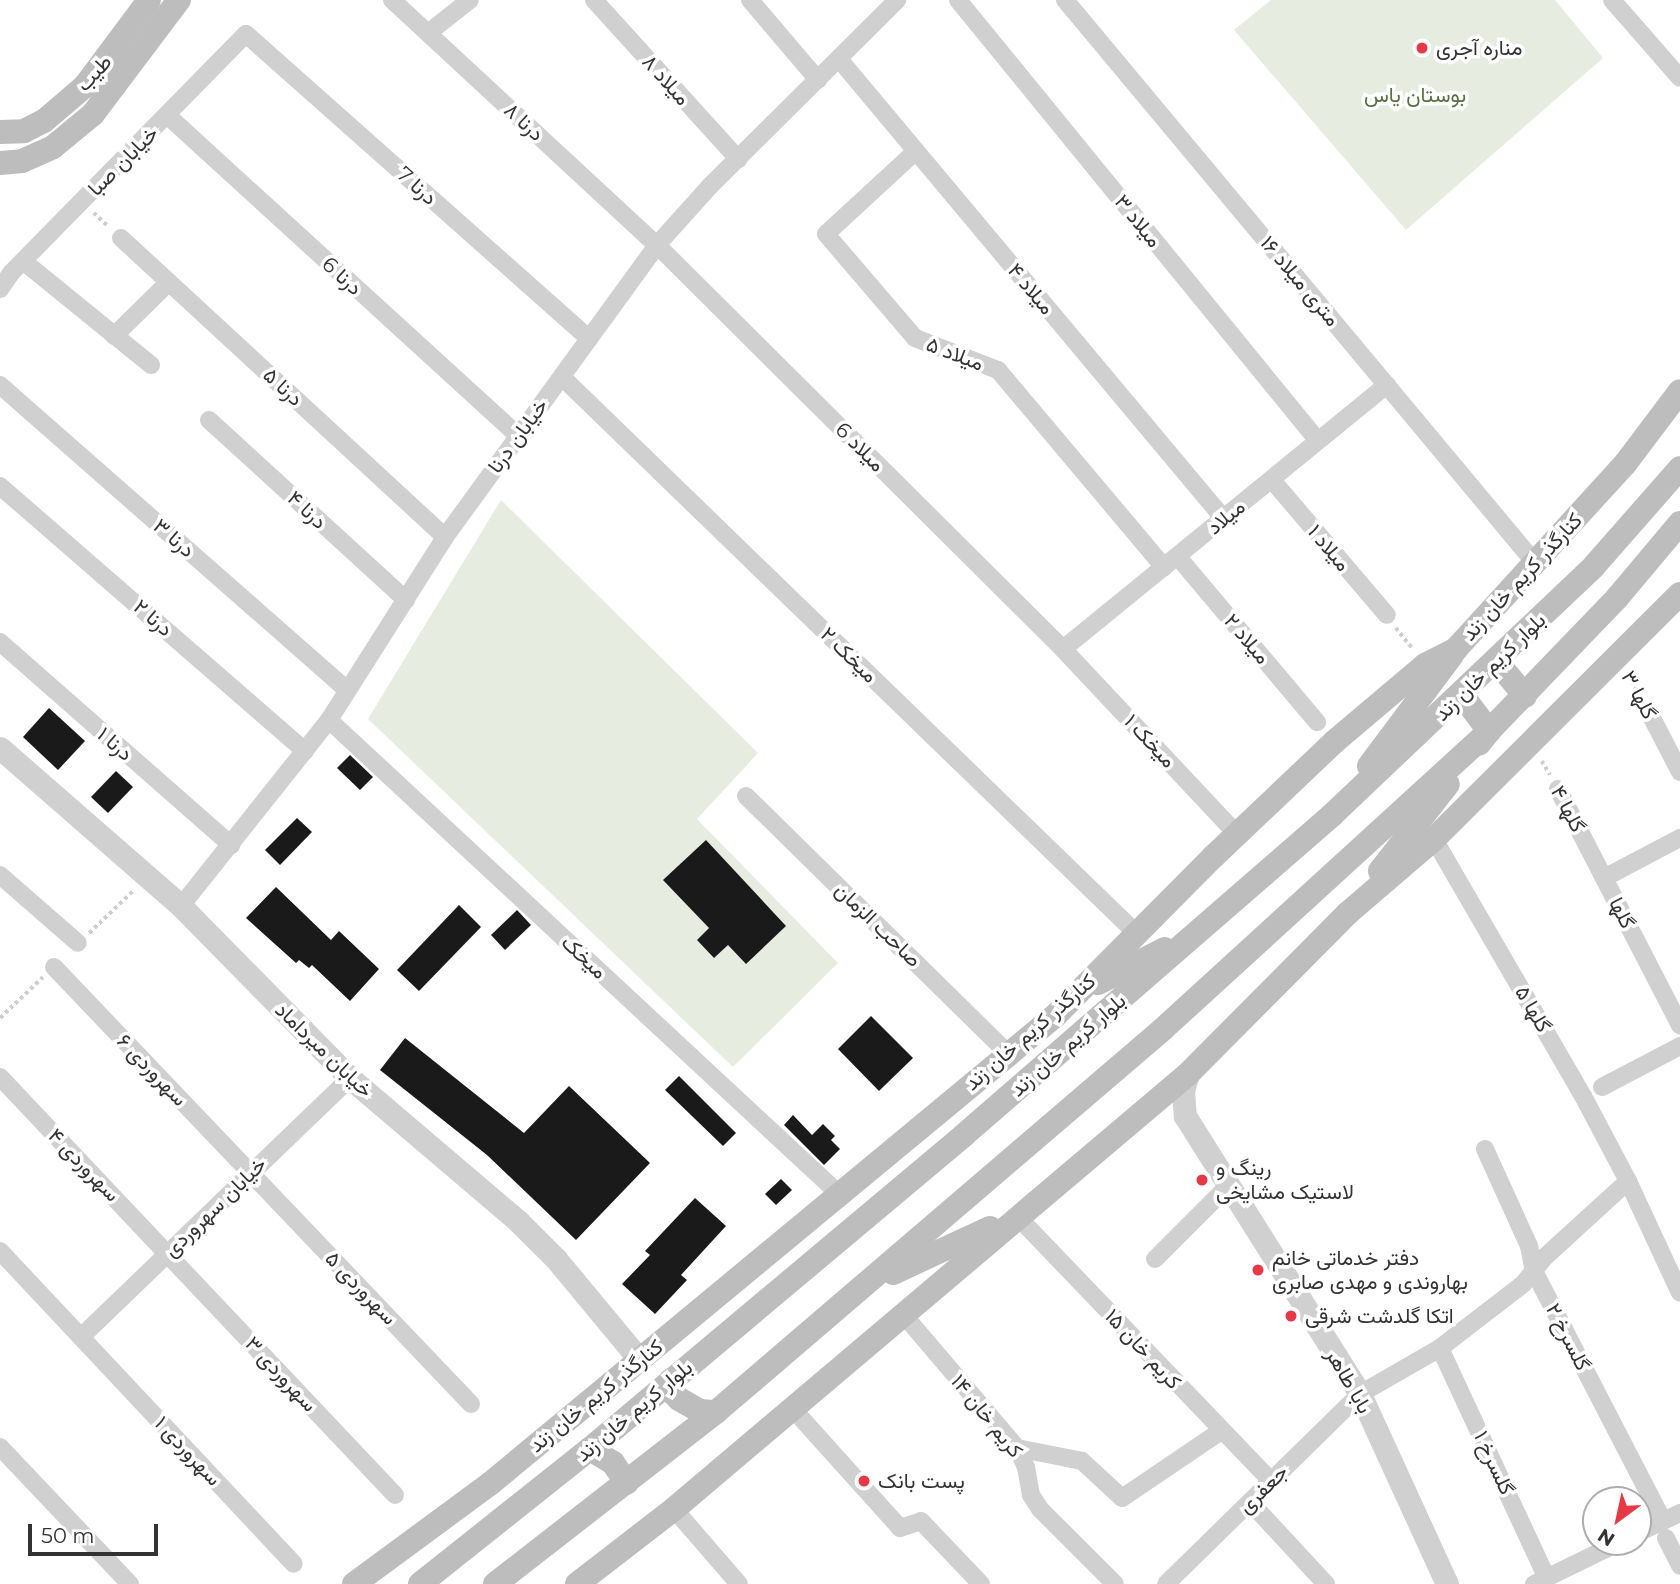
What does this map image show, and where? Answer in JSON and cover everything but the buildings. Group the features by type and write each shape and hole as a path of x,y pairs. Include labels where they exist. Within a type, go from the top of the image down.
{"main road":[{"name":"طیب","path":"12,131 44,121 85,86 149,0"},
{"name":"طیب","path":"0,163 22,162 53,147 93,114 179,0"},
{"name":"کنارگذر کریم خان زند","path":"354,1584 445,1517 640,1360 1009,1054 1077,994 1237,834 1334,742 1425,665 1456,649 1625,464 1680,391"},
{"name":"بلوار کریم خان زند","path":"420,1584 590,1449 1072,1042 1332,816 1497,662 1632,525 1680,468"},
{"name":"بلوار کریم خان زند","path":"495,1584 716,1412 1163,1029 1525,696 1617,598 1680,523"},
{"path":"590,1580 1188,1074 1348,913 1434,839 1680,594"},
{"path":"1332,816 1456,649"},
{"path":"1497,662 1525,696"},
{"path":"1348,913 1489,731 1462,695"},
{"path":"1077,994 1196,932"},
{"path":"867,1285 1017,1216"},
{"path":"671,1380 671,1391 679,1399 700,1411 716,1412"},
{"path":"590,1449 613,1463 627,1483"},
{"path":"445,1517 469,1545"}],"street":[{"name":"درنا ۸","path":"392,0 657,245"},
{"path":"428,33 470,0"},
{"name":"میلاد ۸","path":"594,0 738,159"},
{"path":"750,0 818,80"},
{"name":"خیابان درنا","path":"181,906 329,720 445,537 657,245 738,159 897,0"},
{"name":"میلاد ۳","path":"958,0 1318,442"},
{"name":"۱۶ متری میلاد","path":"1065,0 1535,563"},
{"path":"1612,0 1680,78"},
{"name":"خیابان صبا","path":"0,289 23,261 246,34"},
{"name":"درنا 7","path":"246,34 589,339"},
{"name":"میلاد ۴","path":"839,59 1224,519"},
{"name":"درنا 6","path":"168,116 517,435"},
{"name":"میلاد ۵","path":"916,151 825,234 915,338 998,370 1171,562"},
{"name":"درنا ۵","path":"121,237 445,537"},
{"name":"میلاد 6","path":"657,245 1063,649"},
{"path":"23,261 151,365"},
{"path":"114,336 169,282"},
{"name":"میخک ۲","path":"562,377 1137,934"},
{"name":"درنا ۳","path":"0,385 347,690"},
{"name":"میلاد","path":"1063,649 1387,385"},
{"name":"درنا ۴","path":"209,420 406,600"},
{"name":"میلاد ۱","path":"1272,480 1387,615"},
{"name":"درنا ۲","path":"0,486 305,751"},
{"name":"میلاد ۲","path":"1171,562 1317,722"},
{"name":"درنا ۱","path":"0,642 231,845"},
{"name":"میخک ۱","path":"1063,649 1237,834"},
{"name":"گلها ۳","path":"1651,716 1680,772"},
{"name":"میخک","path":"329,720 839,1194"},
{"name":"خیابان میرداماد","path":"0,748 181,906 350,1078 518,1220 556,1259 640,1360"},
{"name":"گلها ۴","path":"1558,789 1604,878"},
{"name":"صاحب الزمان","path":"746,796 1009,1054"},
{"name":"گلها","path":"1680,838 1604,878 1680,1025"},
{"name":"گلها ۵","path":"1434,839 1583,1096 1628,1181 1680,1293"},
{"path":"0,875 78,943"},
{"name":"سهروردی ۶","path":"54,967 251,1173"},
{"path":"1602,1087 1680,1046"},
{"path":"1146,1111 1185,1116 1183,1090 1188,1074"},
{"name":"سهروردی ۴","path":"0,1077 168,1253"},
{"name":"خیابان سهروردی","path":"81,1337 350,1078"},
{"name":"بابا طاهر","path":"1185,1116 1360,1394 1447,1584"},
{"name":"گلسرخ ۲","path":"1485,1149 1530,1246 1534,1271 1665,1530 1680,1566"},
{"name":"سهروردی ۵","path":"251,1173 471,1404"},
{"name":"جعفری","path":"1166,1584 1360,1394 1440,1348 1523,1284 1546,1256 1628,1181"},
{"path":"1155,1259 1228,1185"},
{"name":"کریم خان ۱۵","path":"1017,1216 1271,1481"},
{"name":"سهروردی ۱","path":"0,1251 295,1564"},
{"name":"سهروردی ۳","path":"168,1253 395,1495"},
{"name":"کریم خان ۱۴","path":"903,1314 1017,1448 1026,1467 1031,1495 1040,1509 1115,1584"},
{"name":"گلسرخ ۱","path":"1440,1348 1541,1581"},
{"path":"793,1409 900,1528 921,1521 981,1584"},
{"path":"1017,1448 1082,1461 1122,1499 1221,1431"},
{"path":"0,1447 130,1584"},
{"path":"1250,1502 1326,1584"},
{"path":"674,1510 739,1584"},
{"path":"1652,1531 1665,1530 1680,1513"},
{"path":"1541,1581 1592,1556"}],"path":[{"path":"82,202 121,237"},
{"path":"1387,615 1425,665"},
{"name":"گلها ۳","path":"1617,654 1651,716"},
{"name":"گلها ۴","path":"1530,741 1558,789"}],"green space":[{"name":"بوستان یاس","path":"1271,0 1555,0 1603,58 1406,230 1234,30"},
{"path":"501,500 758,753 697,819 838,963 733,1067 368,719"}],"place":[{"name":"مناره آجری","path":"1422,48"},
{"name":"رینگ و لاستیک مشایخی","path":"1202,1180"},
{"name":"دفتر خدماتی خانم بهاروندی و مهدی صابری","path":"1258,1270"},
{"name":"اتکا گلدشت شرقی","path":"1291,1316"},
{"name":"پست بانک","path":"864,1481"}]}
